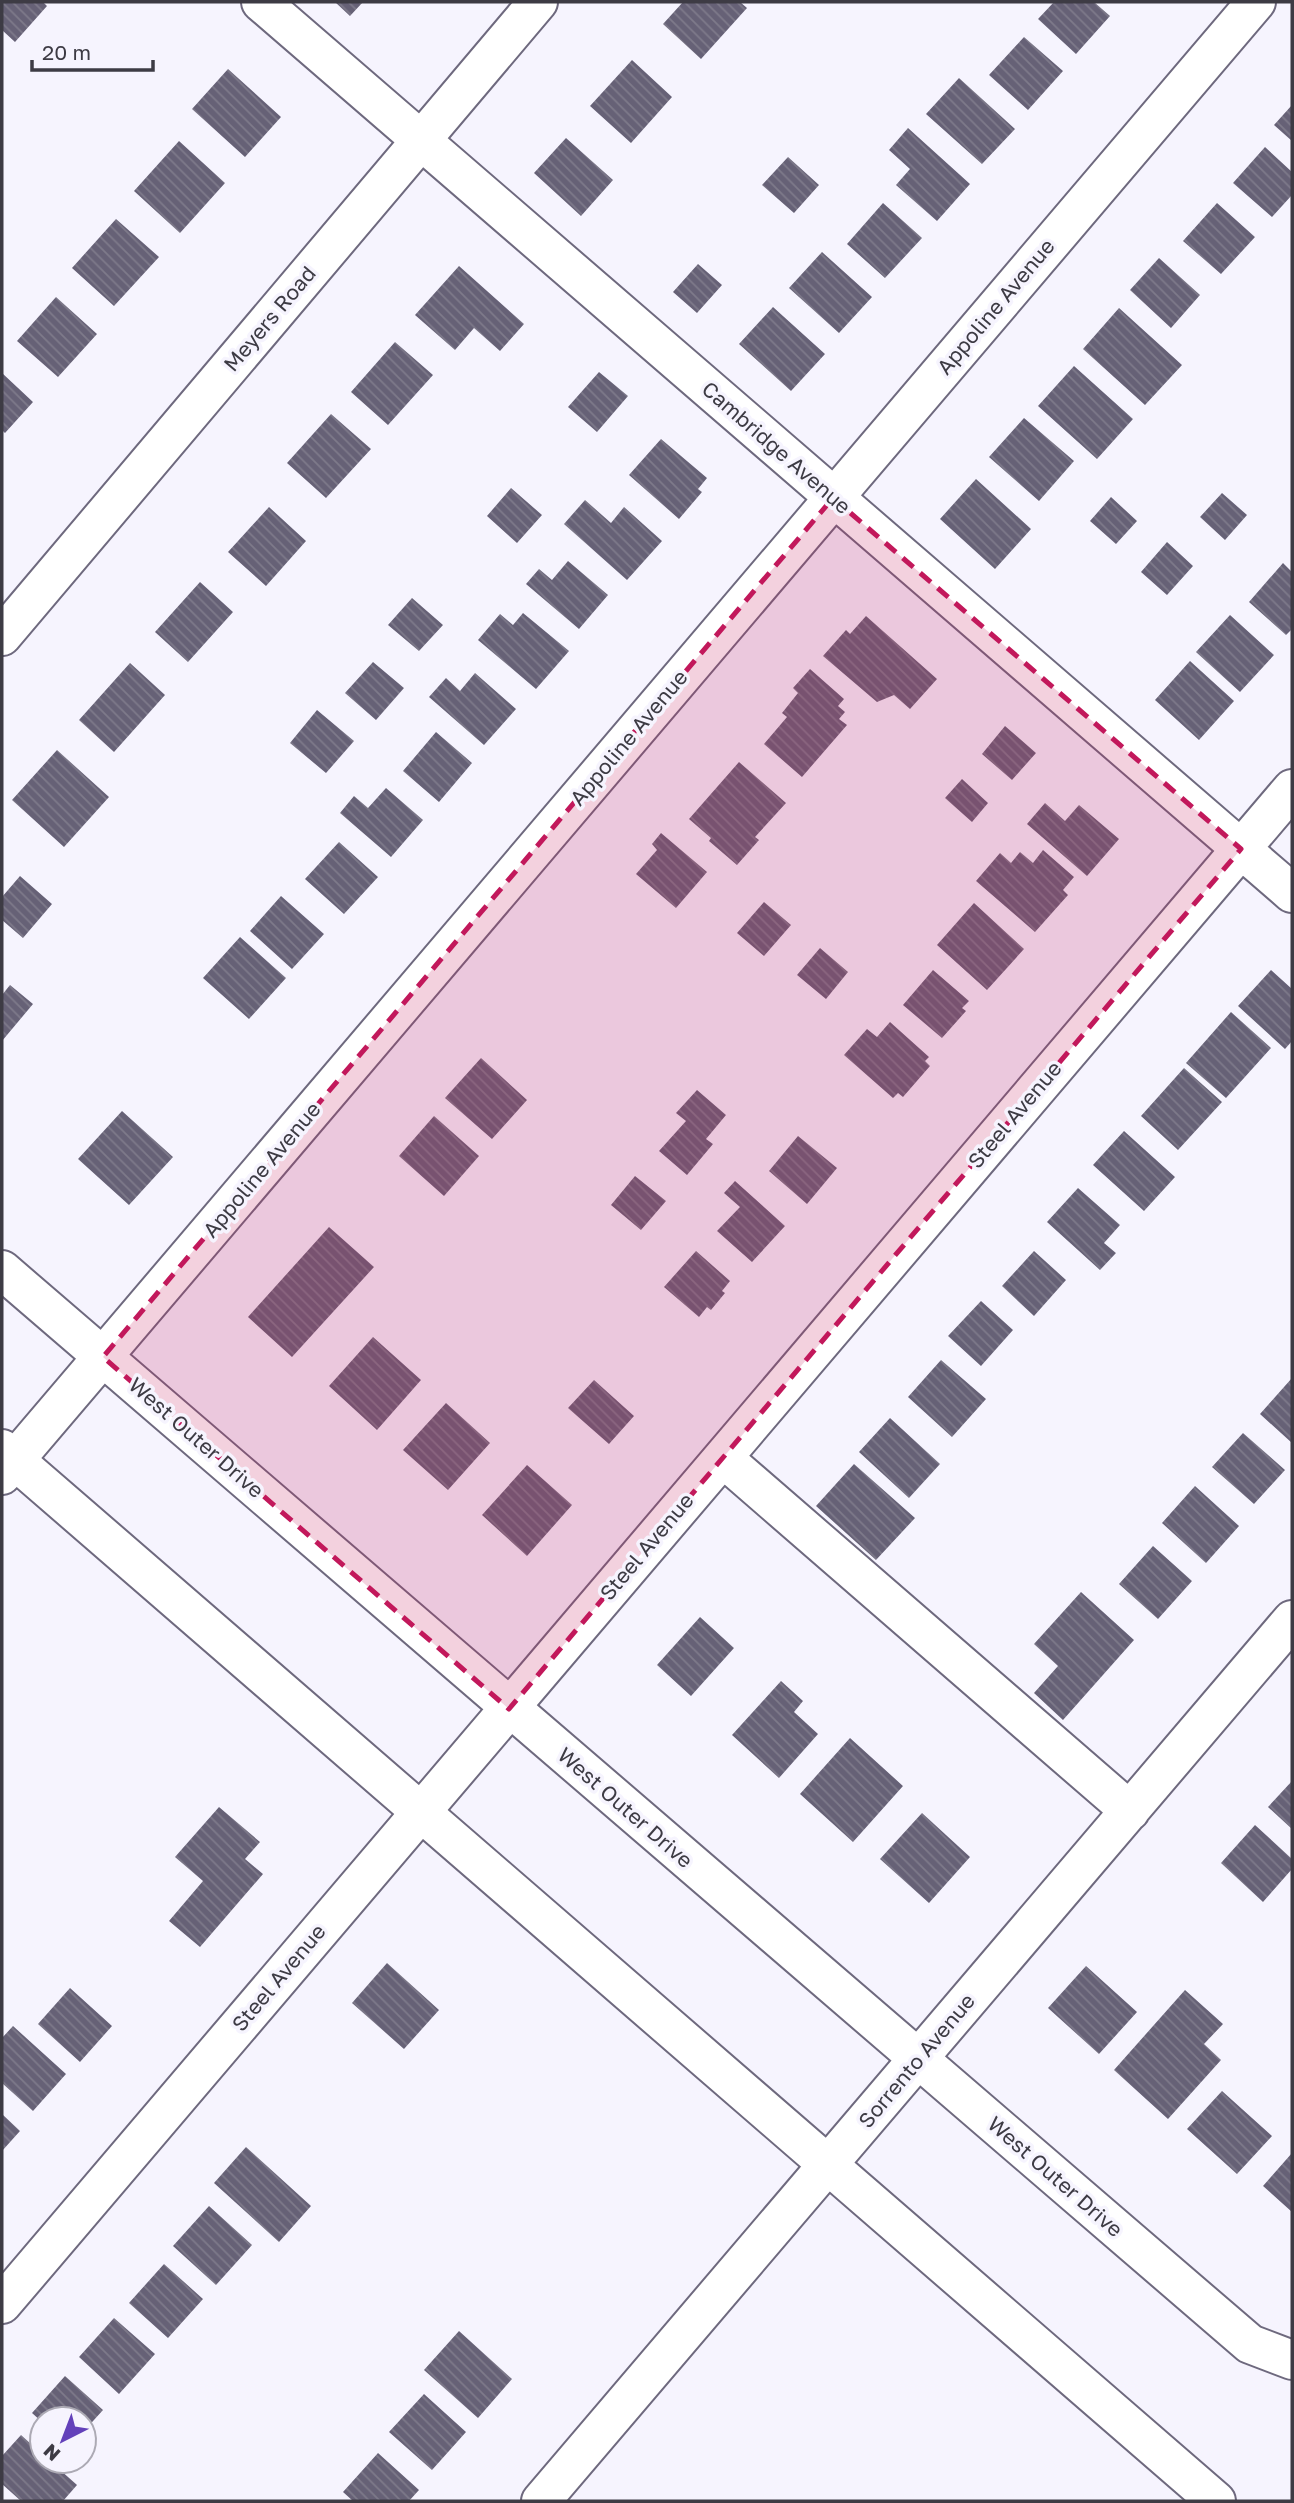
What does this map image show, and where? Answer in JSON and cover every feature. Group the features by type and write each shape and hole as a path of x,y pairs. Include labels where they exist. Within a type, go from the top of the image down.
{"street":[{"name":"Cambridge Avenue","path":"261,2 1292,893"},
{"name":"Meyers Road","path":"2,636 538,2"},
{"name":"Appoline Avenue","path":"6,1461 103,1357 1256,2"},
{"name":"Steel Avenue","path":"2,2304 1292,789"},
{"name":"West Outer Drive","path":"2,1270 1292,2380"},
{"path":"723,1458 1130,1811"},
{"path":"6,1461 421,1811 1216,2501"},
{"name":"Sorrento Avenue","path":"541,2501 1292,1620"},
{"name":"West Outer Drive","path":"1250,2344 1292,2360"}],"highlighted area":[{"path":"833,498 1241,849 509,1709 103,1357"}],"building":[{"path":"2,2 43,2 47,6 15,42 2,30"},
{"path":"335,2 363,2 350,16"},
{"path":"683,2 740,2 747,8 701,59 663,24"},
{"path":"1054,2 1094,2 1110,16 1076,54 1038,19"},
{"path":"1024,37 1063,71 1028,110 989,75"},
{"path":"632,60 672,97 631,143 590,106"},
{"path":"228,69 281,117 245,157 192,109"},
{"path":"959,78 1015,129 982,164 926,114"},
{"path":"1292,105 1292,141 1274,125"},
{"path":"908,128 970,184 937,221 896,185 910,169 889,150"},
{"path":"566,138 613,180 581,216 534,173"},
{"path":"179,141 225,183 180,233 134,191"},
{"path":"1265,147 1292,172 1292,195 1272,217 1233,183"},
{"path":"788,157 819,185 794,213 762,185"},
{"path":"883,203 922,238 885,278 847,244"},
{"path":"1217,203 1255,237 1221,274 1183,241"},
{"path":"116,219 159,257 114,306 72,268"},
{"path":"822,252 872,297 839,333 789,288"},
{"path":"1159,258 1200,295 1171,328 1130,290"},
{"path":"698,264 722,285 697,313 673,292"},
{"path":"459,266 524,324 500,351 474,328 455,350 415,315"},
{"path":"56,297 97,334 58,377 17,341"},
{"path":"773,307 825,354 791,391 739,344"},
{"path":"1119,308 1182,365 1145,405 1083,349"},
{"path":"395,342 433,375 388,425 351,392"},
{"path":"1074,366 1133,419 1097,459 1038,406"},
{"path":"599,372 628,396 597,432 568,407"},
{"path":"2,373 33,402 5,433 2,430"},
{"path":"331,414 371,449 326,498 287,463"},
{"path":"1024,418 1074,461 1039,501 989,457"},
{"path":"661,439 707,478 698,489 702,492 679,519 629,475"},
{"path":"976,479 1031,529 995,569 940,519"},
{"path":"511,488 542,515 517,543 487,516"},
{"path":"1222,493 1247,515 1225,540 1200,517"},
{"path":"1111,497 1137,521 1116,544 1090,521"},
{"path":"585,500 611,523 624,507 662,541 627,580 564,524"},
{"path":"269,507 306,541 266,586 228,552"},
{"path":"1167,542 1193,566 1167,595 1141,572"},
{"path":"568,561 608,595 579,629 526,584 539,569 552,580"},
{"path":"1283,563 1292,572 1292,629 1286,635 1249,602"},
{"path":"200,582 233,612 188,662 155,632"},
{"path":"412,598 443,625 419,651 388,625"},
{"path":"523,613 569,651 536,689 478,640 500,614 513,625"},
{"path":"1230,615 1274,655 1240,692 1196,652"},
{"path":"866,616 937,679 910,709 894,695 877,702 823,656 846,630 850,634"},
{"path":"1190,661 1234,701 1199,740 1155,700"},
{"path":"373,662 404,688 376,720 345,693"},
{"path":"130,663 165,695 114,752 79,720"},
{"path":"810,669 844,699 838,706 845,712 839,719 847,725 802,777 764,744 787,717 782,713 798,693 793,688"},
{"path":"475,673 516,709 484,745 429,697 446,678 460,691"},
{"path":"317,710 354,741 326,773 290,743"},
{"path":"1005,726 1036,753 1012,780 982,754"},
{"path":"436,732 472,763 439,802 403,771"},
{"path":"57,750 109,797 64,847 12,800"},
{"path":"739,762 786,803 755,837 759,840 737,865 689,819"},
{"path":"962,779 988,803 972,822 945,798"},
{"path":"386,788 423,820 391,857 340,813 354,796 368,808"},
{"path":"1045,803 1065,821 1079,805 1119,839 1087,876 1027,824"},
{"path":"661,833 707,872 676,908 636,874 657,850 652,844"},
{"path":"339,842 378,877 344,914 305,879"},
{"path":"1043,850 1074,877 1063,890 1068,895 1035,932 976,881 1000,853 1011,863 1020,852 1033,863"},
{"path":"20,876 52,904 23,938 2,920 2,897"},
{"path":"281,896 324,934 292,969 250,931"},
{"path":"764,902 791,925 764,956 737,933"},
{"path":"974,903 1024,949 987,990 937,945"},
{"path":"240,937 286,978 249,1019 203,978"},
{"path":"820,948 848,972 826,999 797,975"},
{"path":"933,970 969,1001 962,1008 966,1011 942,1038 903,1005"},
{"path":"1271,970 1292,989 1292,1041 1285,1049 1238,1006"},
{"path":"10,985 33,1004 2,1041 2,995"},
{"path":"1231,1012 1271,1048 1226,1098 1186,1063"},
{"path":"890,1022 929,1057 925,1061 930,1066 903,1097 898,1093 893,1098 844,1055 867,1029 877,1037"},
{"path":"481,1058 527,1100 492,1139 445,1098"},
{"path":"1184,1068 1222,1102 1178,1150 1141,1116"},
{"path":"697,1090 726,1115 706,1139 713,1144 687,1175 659,1151 686,1121 676,1113"},
{"path":"122,1111 173,1157 129,1205 78,1159"},
{"path":"434,1116 479,1156 444,1196 399,1156"},
{"path":"1124,1131 1175,1177 1144,1211 1093,1165"},
{"path":"798,1136 837,1168 807,1204 769,1171"},
{"path":"635,1176 666,1201 641,1230 611,1205"},
{"path":"735,1181 785,1226 752,1262 717,1231 740,1207 724,1193"},
{"path":"1078,1188 1120,1225 1104,1243 1116,1253 1100,1270 1047,1222"},
{"path":"329,1227 374,1267 292,1357 248,1317"},
{"path":"696,1251 730,1281 722,1291 725,1293 711,1310 707,1307 699,1317 664,1287"},
{"path":"1034,1251 1066,1280 1034,1316 1002,1286"},
{"path":"981,1301 1013,1330 981,1366 948,1336"},
{"path":"373,1337 421,1380 377,1430 329,1386"},
{"path":"941,1360 986,1399 952,1437 908,1397"},
{"path":"1292,1378 1292,1443 1260,1414"},
{"path":"594,1380 634,1416 609,1444 568,1408"},
{"path":"446,1403 490,1443 448,1490 403,1450"},
{"path":"890,1418 940,1464 909,1498 859,1452"},
{"path":"1243,1433 1285,1470 1254,1504 1212,1467"},
{"path":"854,1464 915,1518 876,1560 816,1506"},
{"path":"527,1465 572,1505 527,1556 482,1515"},
{"path":"1195,1486 1239,1526 1206,1563 1162,1523"},
{"path":"1153,1546 1192,1581 1158,1619 1119,1584"},
{"path":"1081,1592 1134,1640 1063,1720 1034,1693 1058,1666 1034,1644"},
{"path":"700,1617 734,1648 691,1696 657,1665"},
{"path":"781,1681 803,1701 794,1712 818,1734 779,1778 732,1735"},
{"path":"850,1738 903,1786 853,1842 800,1794"},
{"path":"1292,1781 1292,1829 1268,1807"},
{"path":"219,1807 260,1842 245,1859 263,1874 200,1947 169,1921 203,1881 175,1857"},
{"path":"922,1813 970,1857 929,1903 880,1859"},
{"path":"1255,1825 1292,1859 1292,1869 1263,1902 1221,1863"},
{"path":"387,1963 439,2010 404,2049 352,2003"},
{"path":"1086,1966 1137,2012 1099,2054 1048,2008"},
{"path":"70,1988 112,2026 80,2062 38,2024"},
{"path":"1185,1990 1223,2024 1204,2044 1221,2060 1168,2119 1114,2070"},
{"path":"13,2026 66,2074 33,2111 2,2083 2,2038"},
{"path":"1222,2091 1272,2136 1237,2174 1187,2129"},
{"path":"2,2114 20,2131 2,2151"},
{"path":"246,2147 311,2206 279,2242 214,2183"},
{"path":"1292,2153 1292,2212 1263,2186"},
{"path":"209,2206 252,2245 216,2285 173,2246"},
{"path":"164,2264 203,2299 168,2338 129,2303"},
{"path":"114,2318 155,2354 119,2394 79,2357"},
{"path":"459,2331 512,2379 478,2418 424,2370"},
{"path":"65,2376 97,2405 39,2405"},
{"path":"424,2394 466,2432 432,2470 389,2432"},
{"path":"21,2435 28,2441 28,2475 66,2475 77,2485 63,2501 21,2501 2,2484 2,2456"},
{"path":"378,2453 419,2490 409,2501 353,2501 343,2492"}]}
